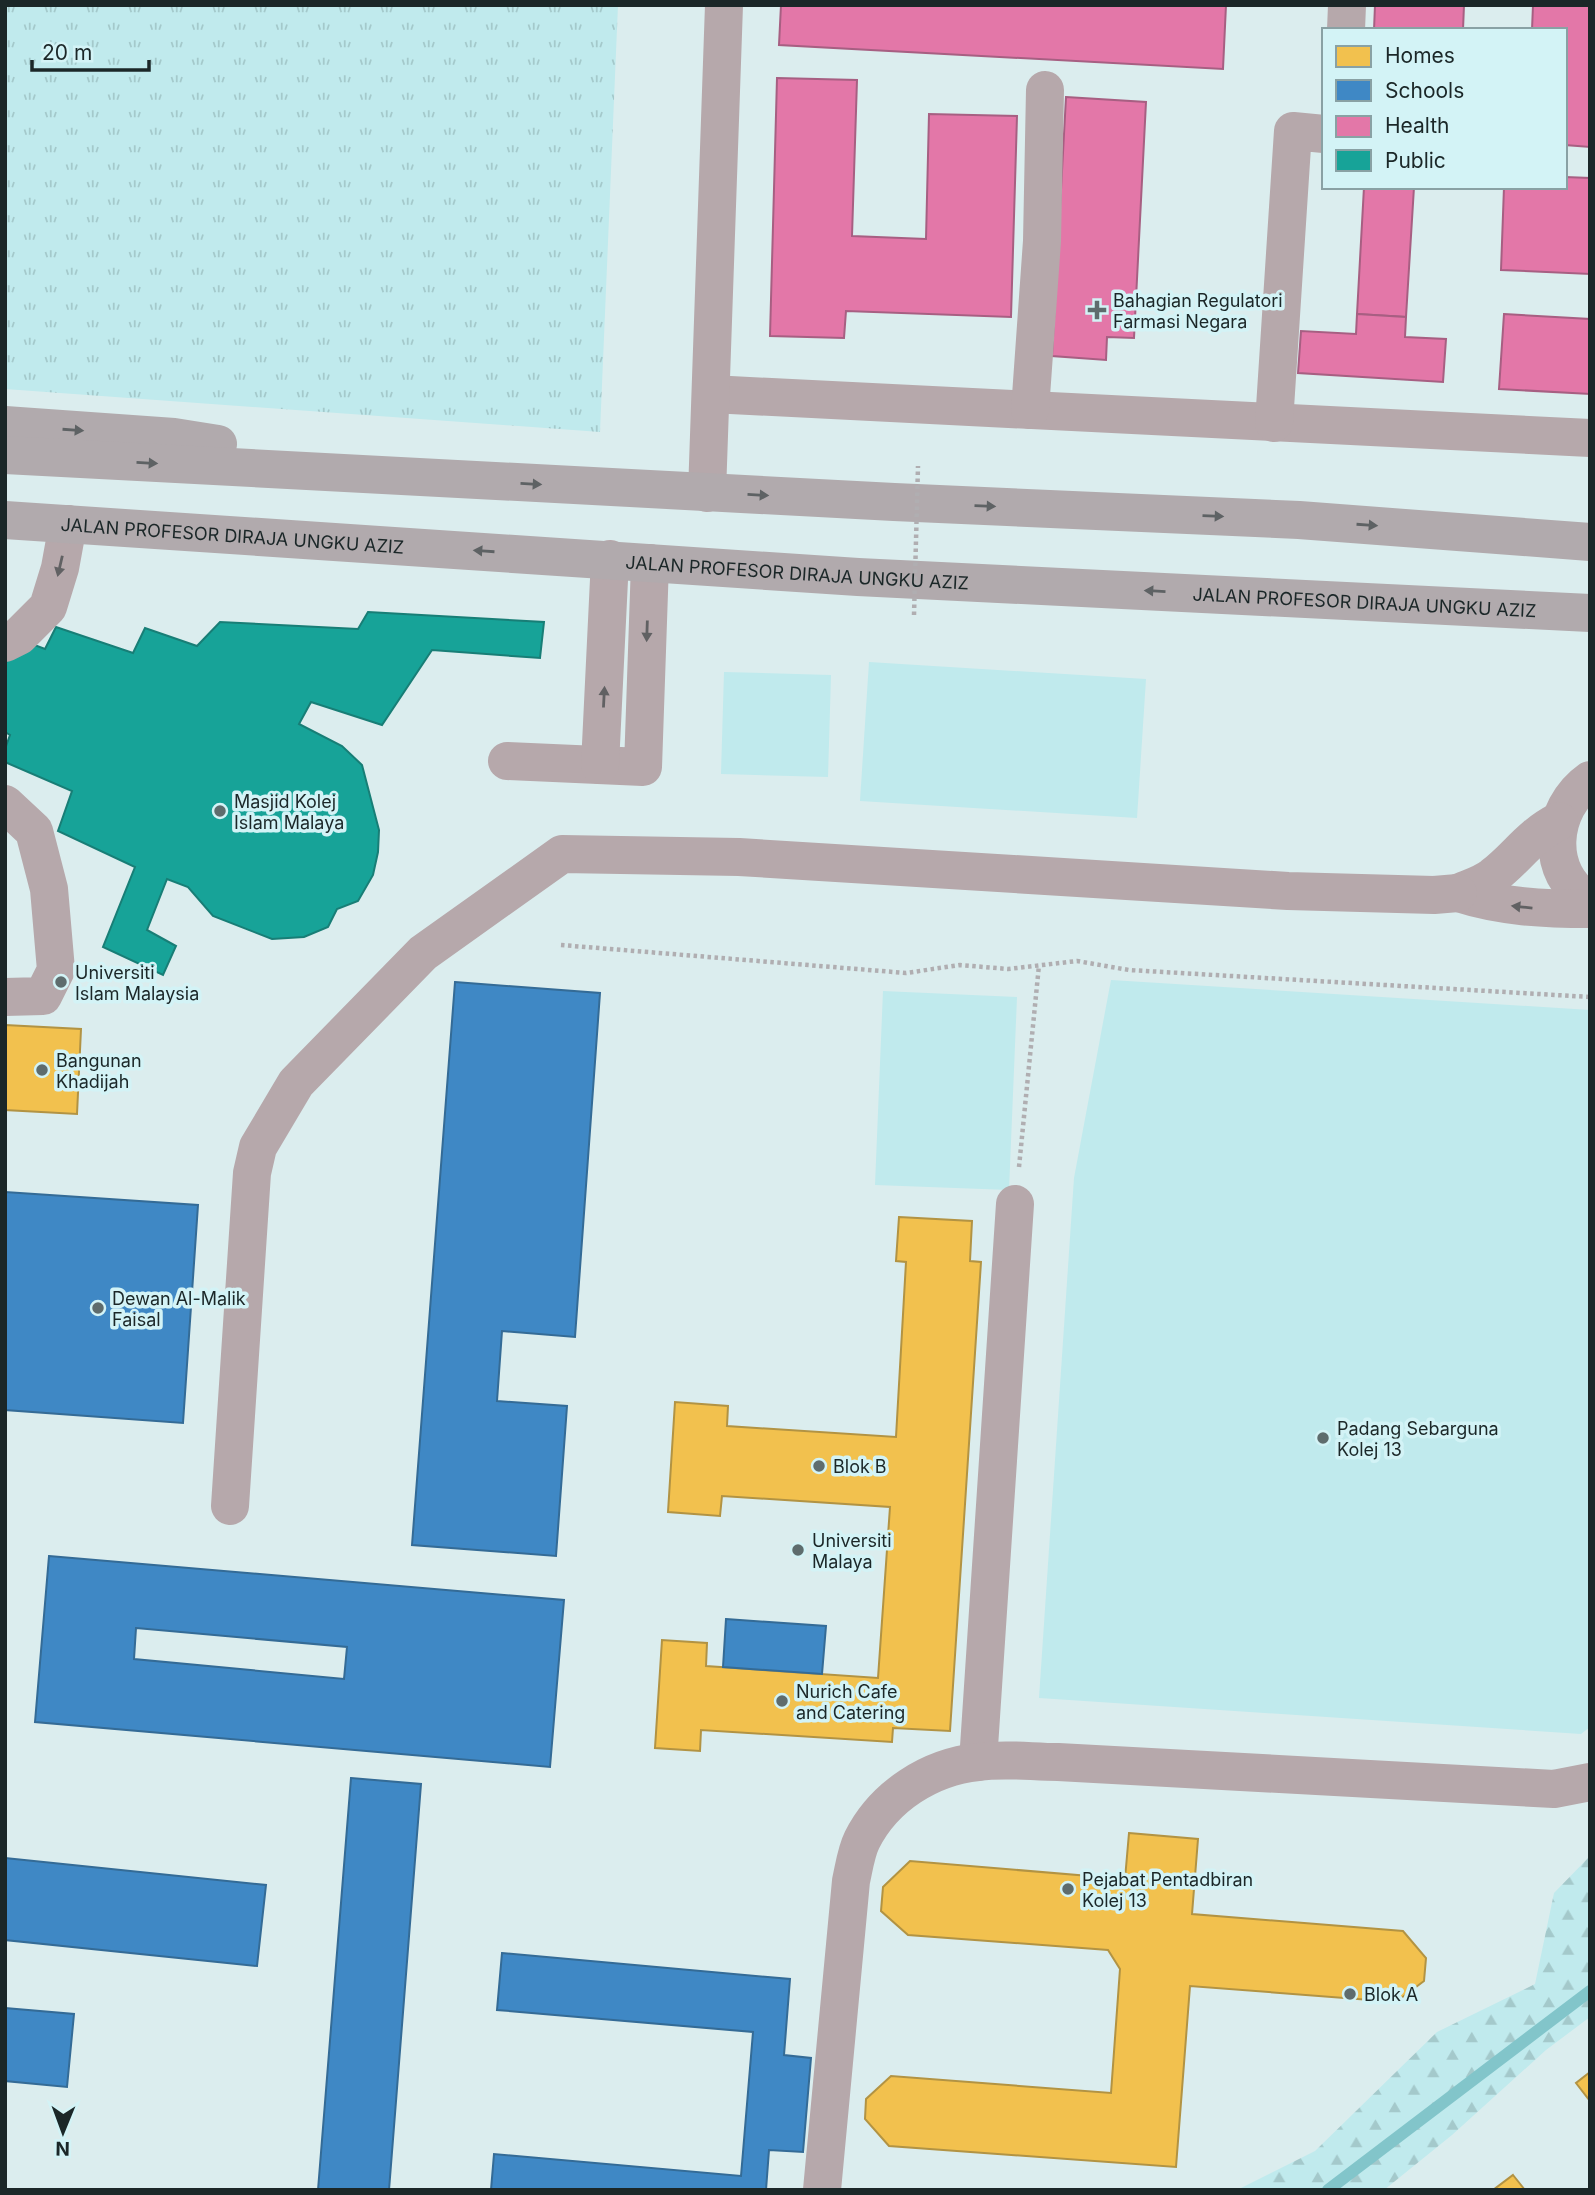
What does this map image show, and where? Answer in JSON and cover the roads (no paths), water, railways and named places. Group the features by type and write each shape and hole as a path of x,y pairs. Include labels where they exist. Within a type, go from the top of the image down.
{"main road":[{"path":"5,425 174,437 463,481"},
{"path":"5,455 463,481 1299,520 1590,542"},
{"name":"JALAN PROFESOR DIRAJA UNGKU AZIZ","path":"5,520 858,577 1590,613"}],"lane":[{"path":"707,493 724,5"},
{"path":"1346,28 1348,5"},
{"path":"1030,410 1042,241 1045,90"},
{"path":"1274,423 1293,131 1322,134"},
{"path":"711,394 1590,439"},
{"path":"5,643 19,636 48,607 60,568 68,524"},
{"path":"600,765 610,559"},
{"path":"507,761 643,767 650,563"},
{"path":"1590,780 1570,798 1559,821 1556,842 1560,863 1570,883 1590,901"},
{"path":"5,804 34,831 49,889 56,970 43,996 5,997"},
{"path":"230,1506 252,1173 258,1147 296,1083 423,953 562,854 739,857 1287,891 1434,895 1458,892 1491,878 1529,840 1559,821"},
{"path":"1458,892 1511,906 1590,909"},
{"path":"978,1762 1015,1204"},
{"path":"822,2190 851,1881 862,1840 880,1813 908,1786 940,1770 978,1762 1058,1762 1554,1789 1590,1782"}],"waterway":[{"path":"1328,2190 1590,1991"}],"place":[{"name":"Bahagian Regulatori Farmasi Negara","path":"1097,310"},
{"name":"Masjid Kolej Islam Malaya","path":"220,811"},
{"name":"Universiti Islam Malaysia","path":"61,982"},
{"name":"Bangunan Khadijah","path":"42,1070"},
{"name":"Dewan Al-Malik Faisal","path":"98,1308"},
{"name":"Padang Sebarguna Kolej 13","path":"1323,1438"},
{"name":"Blok B","path":"819,1466"},
{"name":"Universiti Malaya","path":"798,1550"},
{"name":"Nurich Cafe and Catering","path":"782,1701"},
{"name":"Pejabat Pentadbiran Kolej 13","path":"1068,1889"},
{"name":"Blok A","path":"1350,1994"}]}
